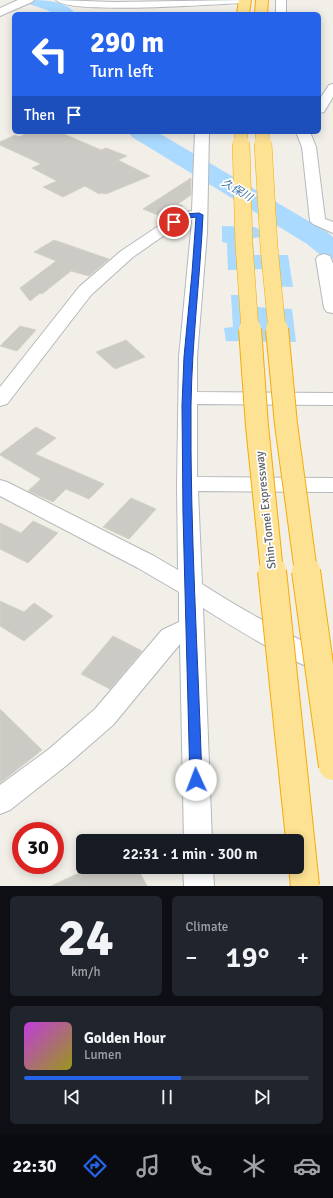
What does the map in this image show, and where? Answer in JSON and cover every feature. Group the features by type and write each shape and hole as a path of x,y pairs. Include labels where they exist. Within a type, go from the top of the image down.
{"highway":[{"path":"243,0 243,12"},
{"path":"261,12 262,0"},
{"name":"Shin-Tomei Expressway","path":"241,134 244,245 257,426 305,886"},
{"path":"262,134 269,247 286,424 333,766"}],"street":[{"path":"61,0 86,4 114,5 243,0"},
{"path":"281,0 281,12"},
{"path":"0,12 25,1"},
{"path":"206,12 208,1"},
{"path":"321,106 333,88"},
{"path":"198,834 187,484 187,398 188,357 196,273 202,134"},
{"path":"304,134 309,147 318,221 333,228"},
{"path":"0,400 76,303 95,283 127,254 174,222 187,216 199,215"},
{"path":"324,259 333,308"},
{"path":"187,398 333,399"},
{"path":"187,484 333,485"},
{"path":"0,487 146,562 240,620 292,648 333,667"},
{"path":"0,801 58,757 104,717 171,637 181,631 191,628"},
{"path":"198,874 199,886"}],"water":[{"path":"222,226 255,227 262,231 262,237 253,238 254,255 288,255 293,287 266,286 264,269 228,270 227,243 222,242"},
{"path":"231,295 253,295 255,307 292,309 296,342 226,341 224,328 233,327"}],"building":[{"path":"25,134 64,134 101,150 106,148 127,156 118,160 150,176 106,194 99,194 85,186 63,197 43,187 57,181 32,168 41,164 0,145 0,142 15,135 19,137"},
{"path":"191,178 191,195 178,204 183,206 165,218 143,209"},
{"path":"54,240 109,259 89,276 71,271 42,294 40,293 30,301 20,288 56,261 34,252"},
{"path":"20,326 36,330 17,351 0,346"},
{"path":"126,340 145,357 115,369 96,352"},
{"path":"36,427 56,438 35,454 104,484 89,499 66,489 53,502 28,491 41,479 0,455"},
{"path":"131,498 156,509 129,539 103,527"},
{"path":"33,521 58,533 28,563 0,549 0,523 21,533"},
{"path":"0,601 24,612 34,603 53,616 24,641 0,626"},
{"path":"113,636 142,651 110,689 81,674"},
{"path":"0,709 42,750 0,783"},
{"path":"77,874 141,874 147,886 51,886"}],"waterway":[{"name":"久保川","path":"35,0 54,6 64,12"},
{"name":"久保川","path":"143,134 317,238 333,251"}],"route":[{"path":"174,222 187,216 199,215 196,273 188,357 187,405 187,484 196,780"}]}
